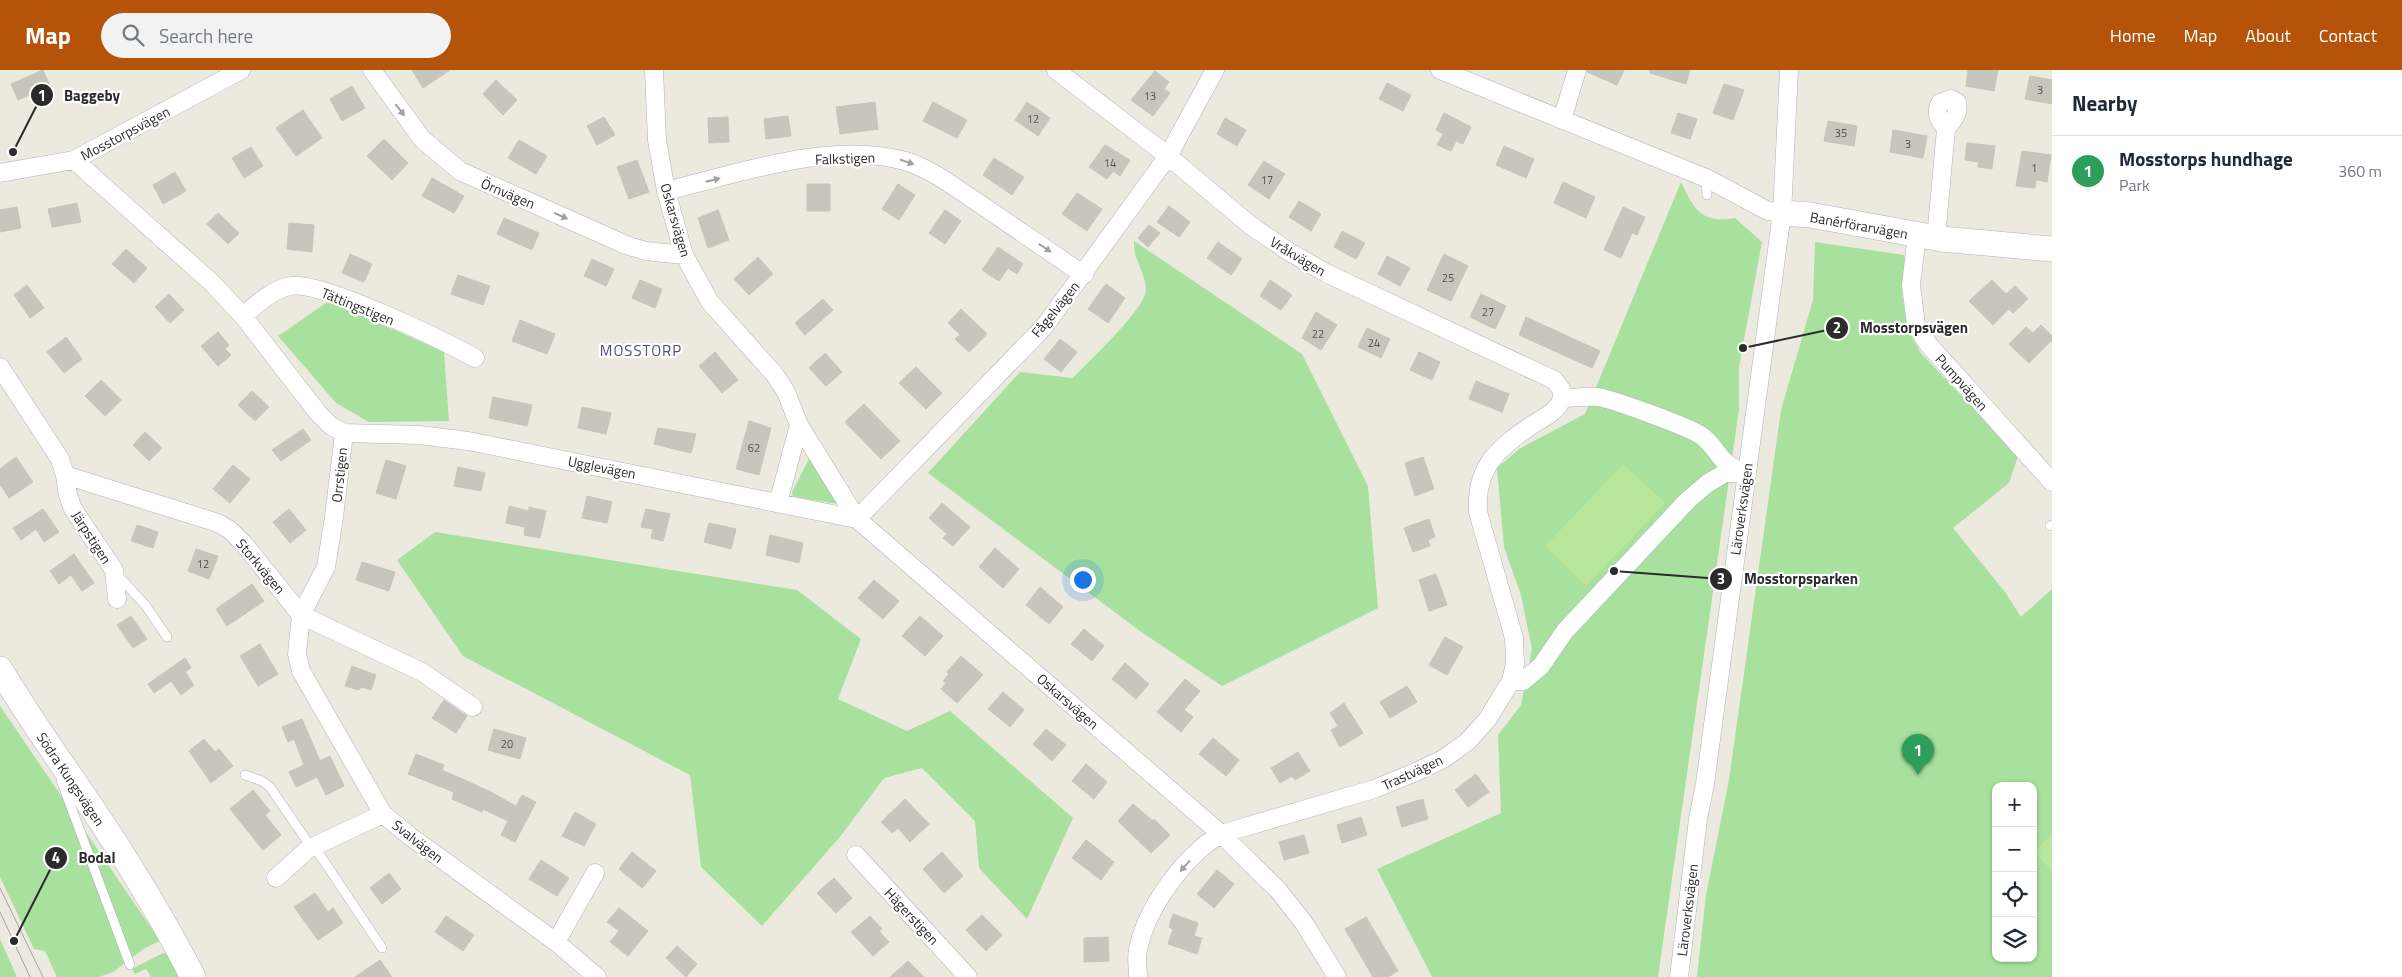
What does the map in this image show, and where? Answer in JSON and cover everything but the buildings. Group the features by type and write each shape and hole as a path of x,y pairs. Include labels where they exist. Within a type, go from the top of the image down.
{"main road":[{"name":"Banérförarvägen","path":"1782,212 1810,215 1927,237 2052,249"},
{"name":"Södra Kungsvägen","path":"0,669 24,711 88,802 135,876 193,977"},
{"name":"Södra Kungsvägen","path":"0,682 24,711"}],"street":[{"name":"Mosstorpsvägen","path":"0,173 74,160 241,70"},
{"name":"Örnvägen","path":"372,70 422,139 460,171 626,245 646,251 684,255"},
{"name":"Oskarsvägen","path":"654,70 657,140 666,191 684,255 710,302 775,375 786,392 799,425 858,519 1221,834 1278,890 1304,923 1337,977"},
{"name":"Vråkvägen","path":"1056,70 1168,156 1250,225 1288,251 1326,273 1554,380 1561,389 1563,398"},
{"name":"Fågelvägen","path":"858,519 1044,327 1084,275 1168,156 1214,70"},
{"path":"1440,70 1562,120 1707,186 1768,211 1782,212"},
{"path":"1562,120 1577,70"},
{"name":"Läroverksvägen","path":"1679,977 1782,212 1786,167 1789,70"},
{"path":"1927,237 1946,129"},
{"name":"Falkstigen","path":"666,191 789,162 831,156 859,154 905,161 954,186 1084,275"},
{"name":"Orrstigen","path":"74,160 211,282 243,316 318,413 331,426 344,432 326,566 301,615 296,654 301,671 383,814"},
{"name":"Pumpvägen","path":"1927,237 1911,285 1916,325 1928,344 2052,482"},
{"name":"Tättingstigen","path":"243,316 273,293 291,286 304,286 350,301 449,344 475,358"},
{"path":"0,368 60,459 65,475"},
{"path":"1563,398 1596,397 1612,401 1687,429 1702,436 1729,467 1746,473"},
{"name":"Trastvägen","path":"1138,977 1137,952 1147,922 1160,895 1206,843 1221,834 1374,789 1416,772 1443,759 1467,742 1487,720 1511,682 1515,664 1514,638 1478,512 1477,494 1484,469 1494,455 1515,436 1558,409 1563,398"},
{"path":"778,503 799,425"},
{"name":"Ugglevägen","path":"344,432 419,435 468,441 858,519"},
{"path":"1511,682 1523,681 1540,666 1565,631 1688,500 1708,483 1725,473 1746,473"},
{"name":"Järpstigen","path":"65,475 68,495 73,509 114,570 118,599"},
{"name":"Storkvägen","path":"65,475 218,523 230,530 244,544 301,615 415,668 473,707"},
{"name":"Svalvägen","path":"276,878 313,846 383,814 411,838 556,942 597,977"},
{"name":"Hägerstigen","path":"856,855 968,977"},
{"path":"556,942 596,873"}],"lane":[{"path":"114,570 146,606 167,637"},
{"path":"48,746 130,965"},
{"path":"245,776 262,781 275,792 382,948"}],"green space":[{"path":"1681,182 1690,200 1700,212 1714,219 1735,218 1762,242 1739,367 1739,409 1658,977 1432,977 1377,869 1501,813 1498,735 1521,705 1532,649 1521,595 1504,547 1497,468 1519,449 1585,414"},
{"path":"1134,241 1302,354 1368,486 1378,608 1222,686 1140,631 928,473 1020,372 1073,378 1127,322 1137,309 1146,289 1144,277 1135,254"},
{"path":"1815,242 1904,255 1906,266 1902,294 1907,328 1920,352 2018,456 2009,483 1953,528 2005,592 2021,617 2052,589 2052,977 1697,977 1706,895 1729,780 1781,410 1813,300"},
{"path":"329,301 444,352 449,421 369,422 336,403 278,336"},
{"path":"810,457 839,504 793,497 792,492"},
{"path":"1623,464 1665,503 1586,586 1545,546"},
{"path":"435,532 797,590 861,639 838,699 907,731 950,711 1073,818 1027,919 979,868 975,821 922,768 884,778 839,838 762,926 701,867 690,775 463,656 397,560"},
{"path":"0,706 160,941 145,948 113,972 99,977 57,977 45,951 34,949 0,877"},
{"path":"2052,834 2052,871 2037,855 2037,849"},
{"path":"0,939 17,977 0,977"},
{"path":"163,953 167,954 179,977 151,977 146,969 135,974 132,969"}],"tram line":[{"path":"0,888 43,977"},
{"path":"0,912 30,977"}],"place":[{"name":"Baggeby","path":"13,152"},
{"name":"Mosstorpsvägen","path":"1743,348"},
{"name":"Mosstorpsparken","path":"1614,571"},
{"name":"Mosstorps hundhage","path":"1918,775"},
{"name":"Bodal","path":"14,941"}],"district":[{"name":"MOSSTORP","path":"641,350"}]}
